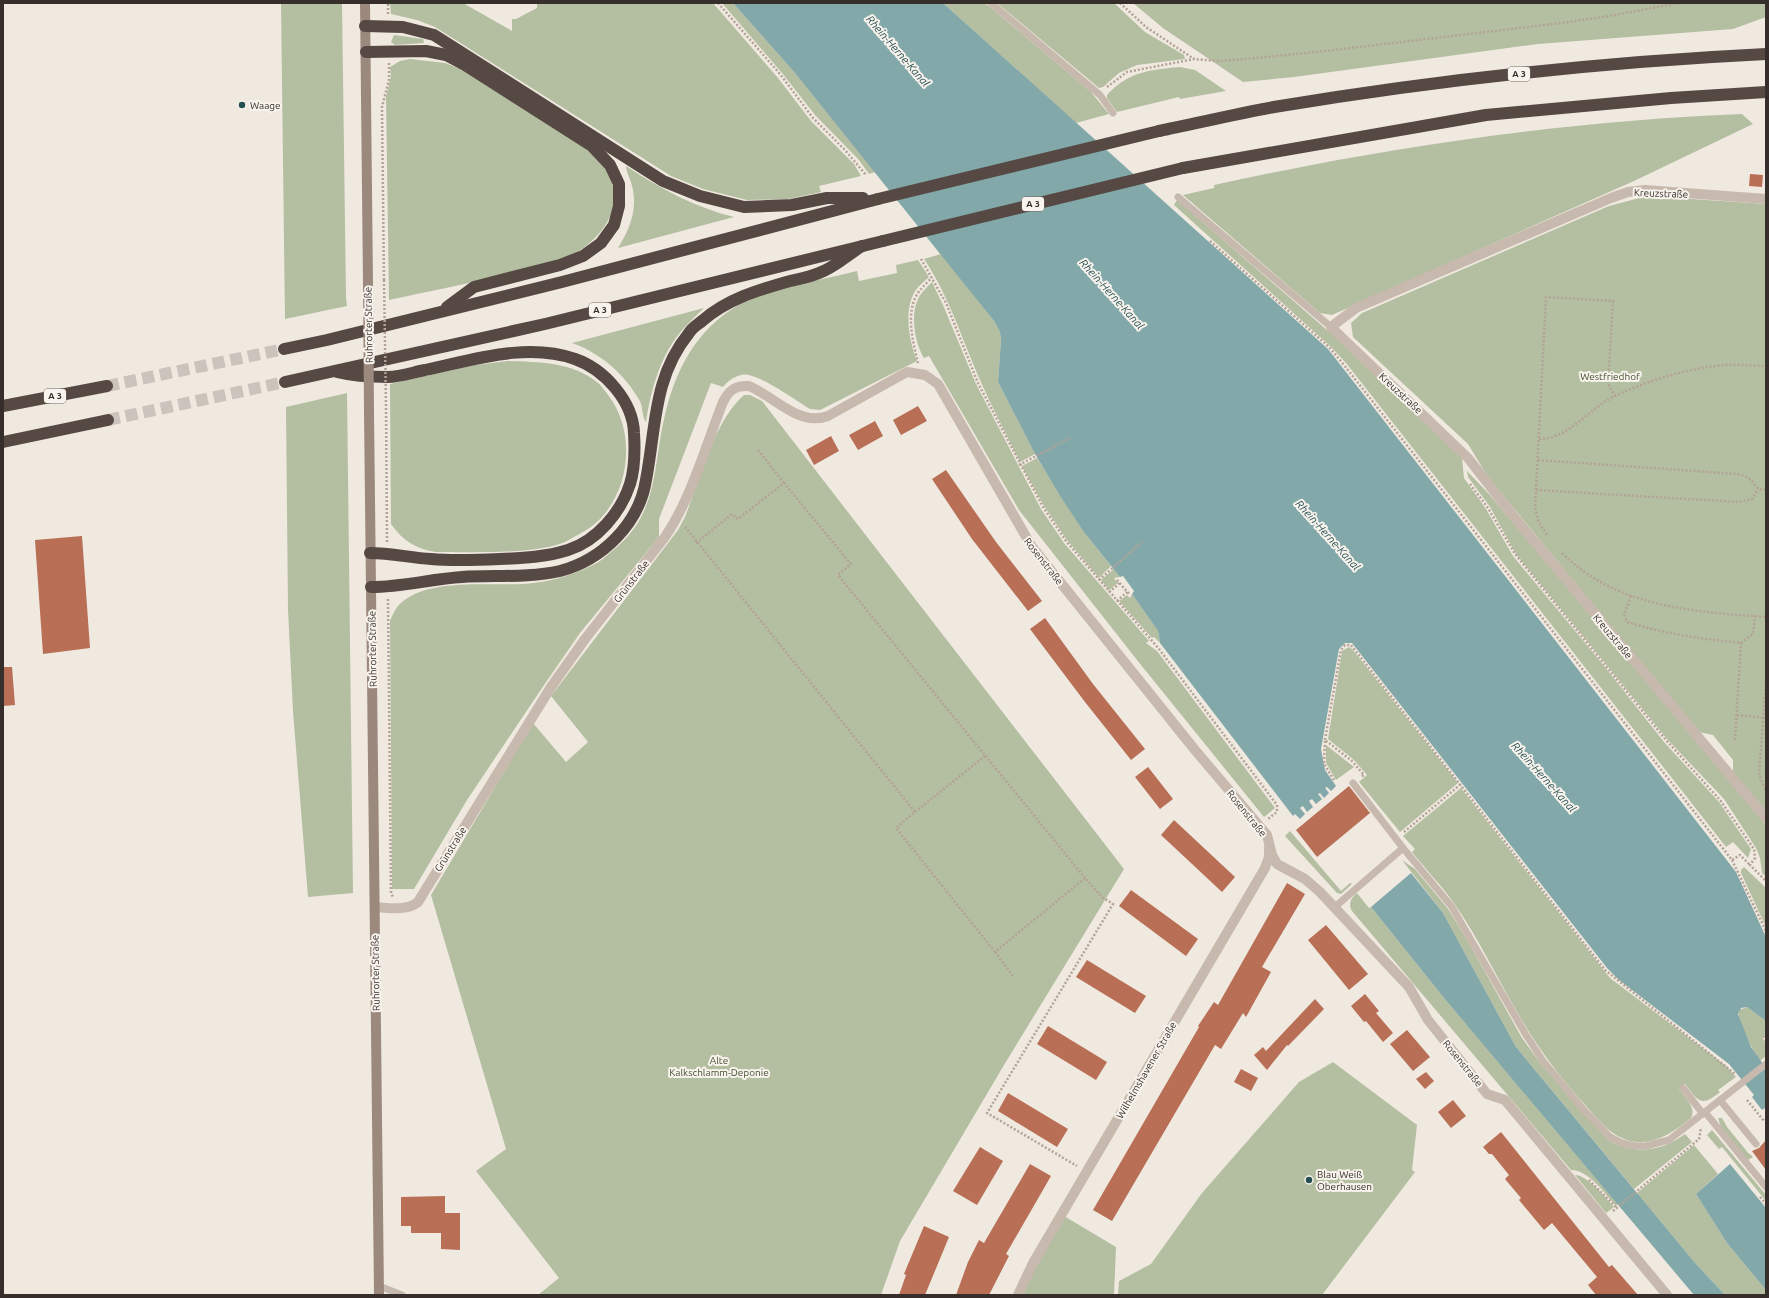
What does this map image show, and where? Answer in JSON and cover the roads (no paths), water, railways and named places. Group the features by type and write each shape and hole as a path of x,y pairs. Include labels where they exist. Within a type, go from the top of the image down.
{"highway":[{"path":"365,26 418,30 434,35 663,180 700,196 744,207 792,205 827,198 878,198"},
{"path":"366,52 426,51 446,55 465,65 592,146 610,165 619,184 619,206 614,224 600,243 583,256 560,265 474,287 441,311"},
{"name":"A 3","path":"284,349 327,340 562,282 878,198 1160,131 1273,108 1480,78 1666,59 1766,54"},
{"name":"A 3","path":"285,382 337,372 545,324 883,240 1183,168 1486,116 1671,98 1766,92"},
{"path":"371,587 388,587 430,580 525,575 560,570 582,562 604,550 623,529 641,500 646,481 655,414 661,387 667,370 689,332 714,310 736,298 761,289 820,273 862,246"},
{"path":"337,372 349,375 390,377 512,352 549,354 574,358 592,366 605,377 622,397 630,413 634,430 634,451 630,484 619,507 601,530 587,542 570,550 540,557 437,560 388,553 370,553"},
{"name":"A 3","path":"3,406 107,386"},
{"path":"3,442 108,420"}],"main road":[{"name":"Ruhrorter Straße","path":"365,3 379,1290"}],"street":[{"name":"Kreuzstraße","path":"1766,199 1645,190 1628,192 1356,308 1331,327 1468,458 1514,517 1766,818"},
{"name":"Grünstraße","path":"375,907 398,908 414,905 418,902 551,687 585,639 665,538 677,520 687,498 723,402 728,393 736,387 749,386 801,417 817,419 828,416 902,374 921,373"},
{"name":"Rosenstraße","path":"921,373 930,377 938,384 1032,547 1195,750 1267,835 1277,864 1304,879 1336,906 1410,986 1428,1020 1487,1094 1505,1100 1667,1295"},
{"name":"Wilhelmshavener Straße","path":"1018,1295 1033,1263 1265,868 1269,857 1269,844"}],"lane":[{"path":"991,3 1100,95 1113,113"},
{"path":"1178,197 1331,327"},
{"path":"1353,783 1403,848 1452,907 1526,1035 1543,1061 1575,1100 1610,1137 1622,1143 1635,1146 1659,1144 1669,1140 1766,1064"},
{"path":"1336,906 1403,848"},
{"path":"1683,1088 1766,1187"},
{"path":"1720,1100 1756,1144"},
{"path":"379,1290 402,1295"}],"water":[{"name":"Rhein-Herne-Kanal","path":"733,3 943,3 1328,349 1736,872 1766,937 1766,1021 1747,1007 1741,1008 1738,1014 1751,1047 1766,1068 1766,1110 1765,1108 1762,1110 1752,1097 1754,1095 1729,1064 1619,980 1607,968 1352,643 1345,643 1339,649 1321,749 1325,770 1336,786 1331,791 1327,787 1325,788 1329,793 1324,798 1320,793 1318,794 1322,799 1316,804 1312,799 1309,801 1313,807 1307,812 1303,806 1300,808 1305,814 1300,819 1295,814 1293,816 1160,643 1158,631 1132,594 1134,591 1123,576 1120,577 1083,531 1059,494 1035,454 998,382 1001,340 1000,332 994,321 795,73"},
{"path":"1411,873 1443,913 1516,1047 1696,1264 1725,1295 1694,1295 1444,998 1371,907"},
{"path":"1730,1164 1766,1208 1766,1290 1727,1243 1696,1194"}],"tunnel":[{"path":"107,386 284,349"},
{"path":"108,420 285,382"}],"place":[{"name":"Waage","path":"242,105"},
{"name":"Blau Weiß Oberhausen","path":"1309,1180"}],"park label":[{"name":"Westfriedhof","path":"1610,376"},
{"name":"Alte Kalkschlamm-Deponie","path":"719,1066"}]}
